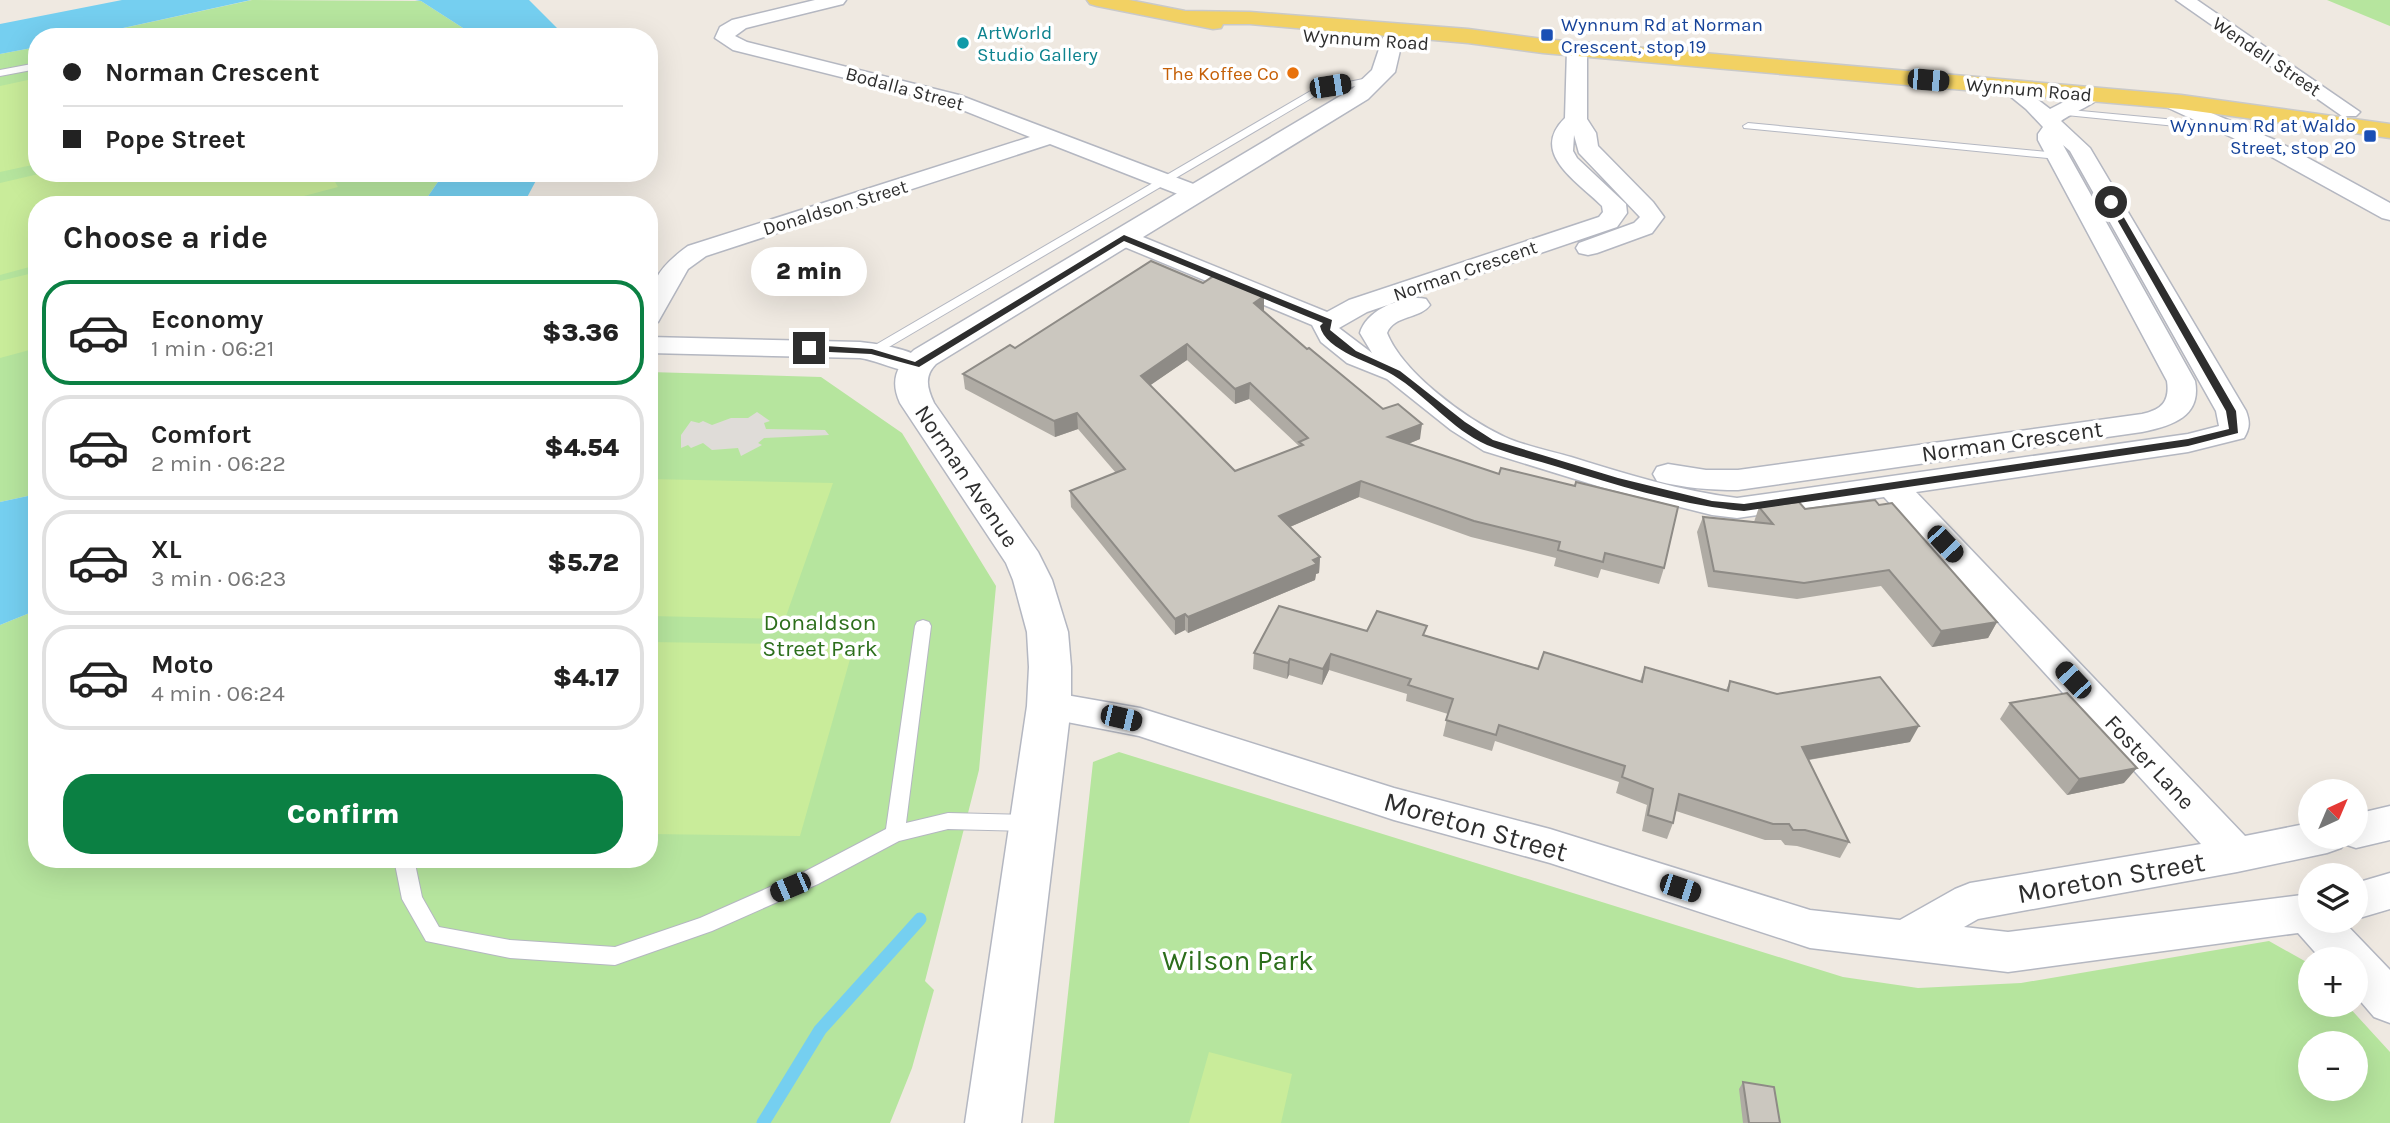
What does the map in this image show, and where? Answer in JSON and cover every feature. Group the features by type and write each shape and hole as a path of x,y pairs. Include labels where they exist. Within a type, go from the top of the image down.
{"main road":[{"name":"Wynnum Road","path":"1097,0 1128,3 1260,32 1392,36 1543,46 2094,94 2175,109 2278,116 2390,130"},
{"name":"Wynnum Road","path":"2175,109 2349,112 2390,117"},
{"path":"2349,112 2390,130"}],"street":[{"name":"Bodalla Street","path":"837,0 739,24 727,31 725,38 740,46 935,93 1179,186"},
{"name":"Wendell Street","path":"2185,0 2349,112"},
{"path":"658,345 872,351 916,365 1124,238 1179,186 1353,99 1378,79 1387,65 1392,36"},
{"name":"Norman Crescent","path":"1397,373 1389,354 1373,335 1379,323 1388,316 1621,236 1651,222 1651,215 1645,207 1590,153 1585,134 1576,119 1577,49"},
{"name":"Norman Crescent","path":"1576,119 1564,131 1562,151 1569,162 1614,204 1615,213 1608,222 1358,306 1325,326 1326,331 1352,353 1397,373 1483,439 1615,481 1731,508 2188,443 2235,430 2231,411 2084,155 2071,139 2056,129 2022,93 2009,87"},
{"path":"2056,129 2094,94"},
{"path":"2175,109 2267,145 2390,214"},
{"path":"2267,145 2248,129 2248,126 2259,118 2278,116"},
{"name":"Norman Crescent","path":"1527,454 1596,460 1694,479 1726,481 2142,423 2172,414 2183,400 2182,381 2056,129"},
{"name":"Donaldson Street","path":"658,300 678,265 696,251 1013,151 1051,136"},
{"path":"1124,238 1328,322"},
{"name":"Norman Avenue","path":"916,365 910,374 910,386 916,403 1000,522 1036,586 1049,635 1052,671 1049,706 993,1123"},
{"name":"Foster Lane","path":"1891,485 2237,855"},
{"name":"Moreton Street","path":"1049,706 1140,722 1394,804 1550,846 1810,929 2008,952 2298,917"},
{"path":"2368,828 2390,823"},
{"name":"Moreton Street","path":"1904,940 1970,902 2298,842"},
{"path":"2368,897 2390,891"},
{"path":"2326,933 2339,947"},
{"path":"2368,978 2390,1002"}],"lane":[{"path":"0,73 28,67"},
{"name":"Wynnum Road","path":"1748,126 2056,129 2175,109"},
{"path":"872,351 1179,186"},
{"path":"895,834 923,626"},
{"path":"406,868 412,899 433,935 510,949 615,956 705,925 811,878 895,834 948,821 1032,822"}],"green space":[{"path":"252,0 421,1 463,28 123,28"},
{"path":"2327,0 2390,0 2390,26 2385,24"},
{"path":"28,49 28,182 438,182 428,196 28,196 28,496 0,502 0,54"},
{"path":"28,80 28,166 0,172 0,86"},
{"path":"28,176 28,182 335,182 338,187 304,196 28,196 28,267 0,275 0,183"},
{"path":"28,274 28,350 0,358 0,281"},
{"name":"Donaldson Street Park","path":"658,372 821,377 902,433 996,586 979,770 925,981 934,990 912,1068 890,1123 0,1123 0,625 28,614 28,868 658,868"},
{"path":"658,479 833,483 785,619 658,616"},
{"path":"658,642 854,645 800,836 658,834"},
{"name":"Wilson Park","path":"1119,752 1843,977 1918,988 2021,983 2269,941 2298,957 2298,1017 2358,1017 2390,1052 2390,1123 1054,1123 1093,762"},
{"path":"1209,1052 1292,1074 1281,1123 1189,1123"}],"shaded area":[{"path":"757,412 770,421 764,423 766,429 825,430 829,435 764,438 758,443 762,445 741,456 738,448 712,450 703,443 691,448 688,445 681,448 681,435 691,421 703,421 712,425 731,418 748,418"}],"water":[{"path":"122,0 251,0 123,28 28,28 28,49 0,54 0,24"},
{"path":"415,0 529,0 557,28 463,28 421,1"},
{"path":"438,182 535,182 528,196 428,196"},
{"path":"28,496 28,614 0,625 0,502"}],"building":[{"path":"1151,261 1203,283 1215,275 1264,296 1254,303 1307,349 1383,409 1398,404 1422,424 1388,437 1499,474 1501,468 1575,486 1576,482 1678,507 1664,568 1605,553 1603,562 1558,550 1560,542 1474,521 1361,481 1279,516 1320,557 1313,560 1317,564 1188,617 1185,614 1175,619 1070,491 1125,469 1077,413 1054,421 963,374 1010,345 1015,348","holes":["1187,344 1235,389 1250,383 1308,438 1299,442 1303,445 1235,471 1141,376"]},
{"path":"1875,500 1879,505 1892,503 1997,622 1941,631 1889,570 1804,583 1714,571 1703,517 1773,524 1759,507 1799,502 1805,509"},
{"path":"1279,606 1367,631 1377,611 1427,626 1423,635 1538,669 1544,652 1642,682 1645,667 1728,691 1730,681 1777,694 1880,677 1919,726 1802,747 1849,842 1805,830 1793,830 1789,824 1773,824 1679,794 1673,823 1648,815 1653,789 1622,777 1625,766 1499,725 1496,735 1446,720 1453,699 1408,685 1411,679 1331,654 1323,669 1290,659 1288,663 1254,653"},
{"path":"2067,693 2137,768 2079,779 2010,703"},
{"path":"1743,1082 1774,1087 1780,1123 1749,1123"}],"waterway":[{"path":"763,1123 820,1030 920,919"}],"place":[{"name":"Wynnum Rd at Norman Crescent, stop 19","path":"1547,35"},
{"name":"ArtWorld Studio Gallery","path":"963,43"},
{"name":"The Koffee Co","path":"1293,73"},
{"name":"Wynnum Rd at Waldo Street, stop 20","path":"2370,136"}],"route":[{"path":"809,348 872,351 916,365 933,352 1124,238 1328,322 1326,331 1357,357 1397,373 1461,424 1490,442 1615,481 1712,505 1744,508 1843,491 2188,443 2235,431 2231,411 2111,202"}]}
